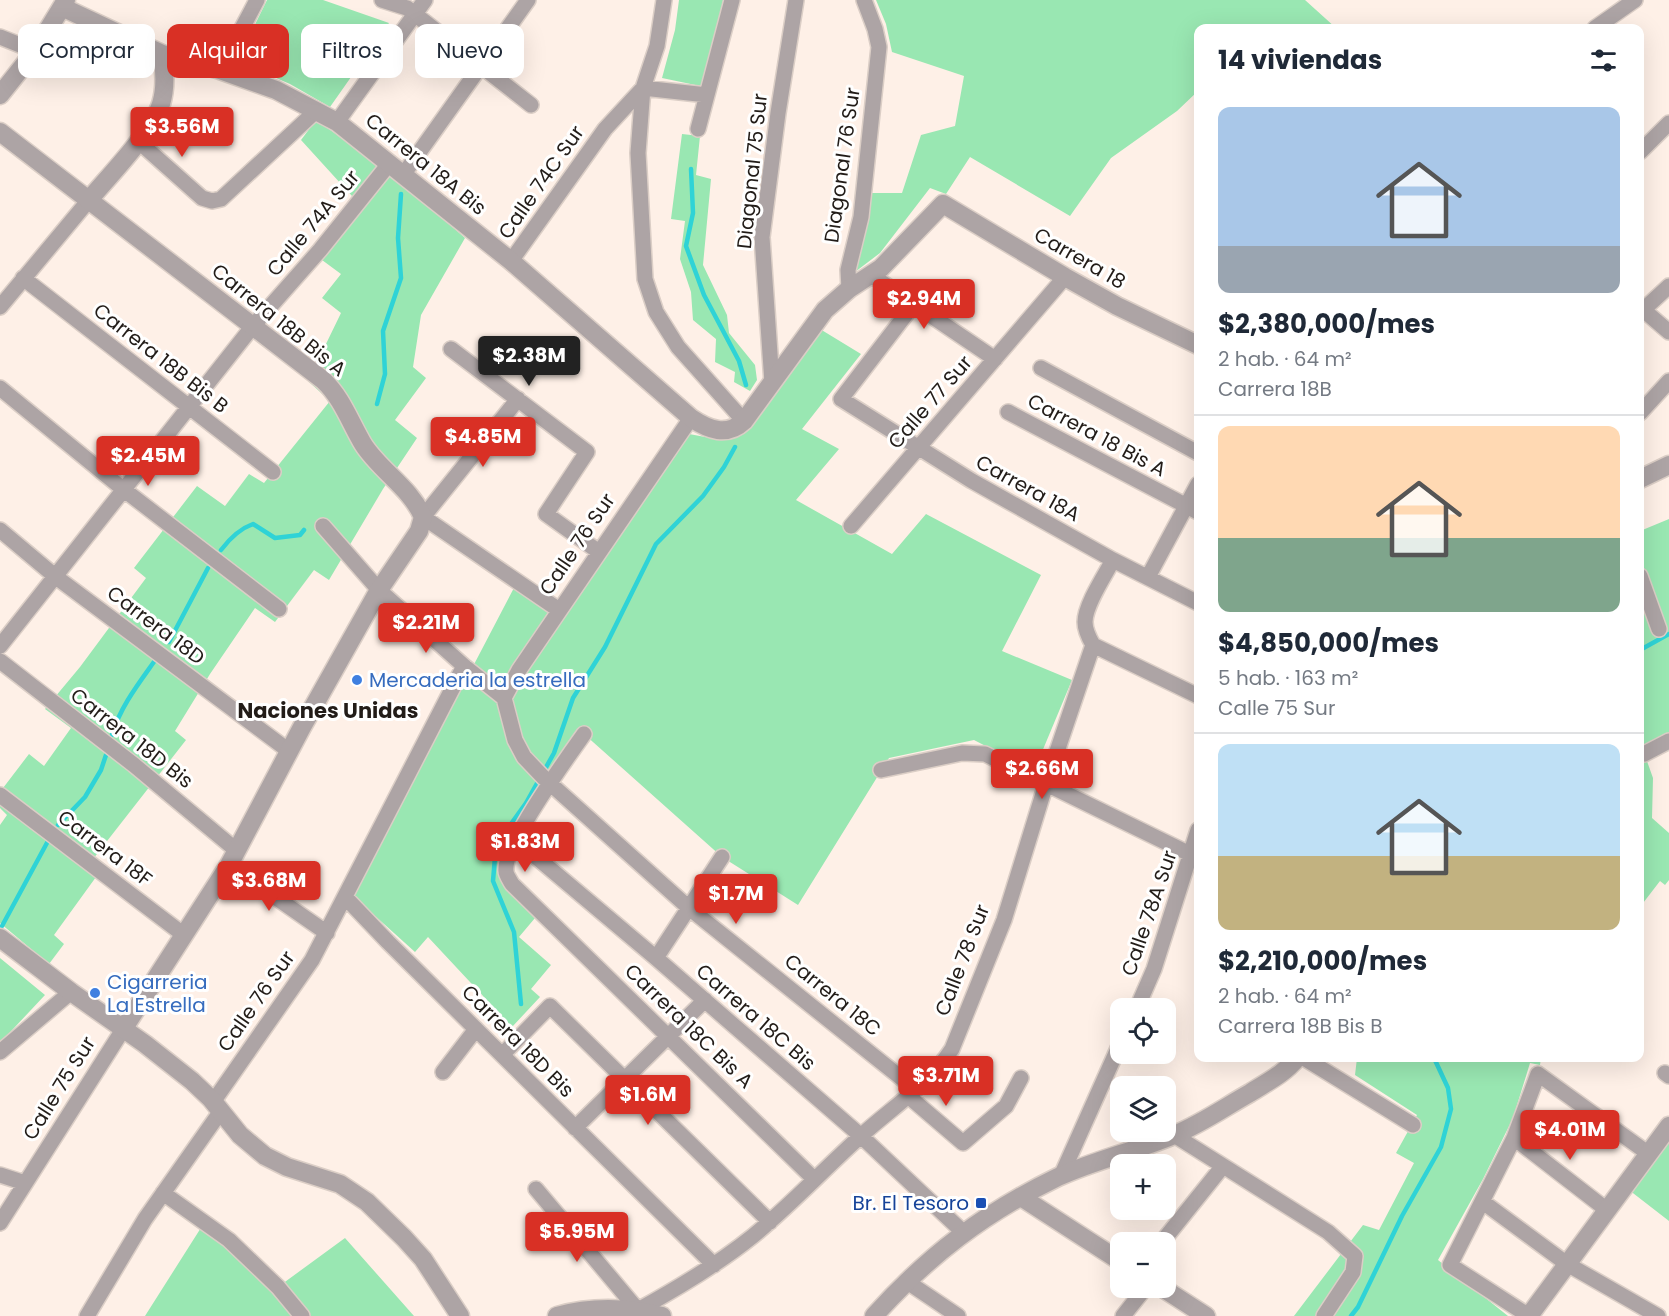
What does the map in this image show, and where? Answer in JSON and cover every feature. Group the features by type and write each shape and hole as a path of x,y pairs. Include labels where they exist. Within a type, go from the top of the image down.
{"street":[{"path":"244,24 257,0"},
{"path":"382,0 407,8 428,24"},
{"path":"337,122 425,0"},
{"path":"512,24 528,0"},
{"path":"664,0 657,45 643,88 638,153 645,279 656,312 678,347 744,421 825,310 849,289 871,275 995,359"},
{"path":"698,129 732,0"},
{"name":"Diagonal 75 Sur","path":"772,383 762,237 796,0"},
{"name":"Diagonal 76 Sur","path":"849,289 848,270 861,217 879,47 864,0"},
{"path":"1600,24 1635,0"},
{"path":"52,24 64,4"},
{"name":"Carrera 18A Bis","path":"64,4 167,55"},
{"path":"0,38 18,45"},
{"path":"0,307 152,123 161,105 164,89 165,72 162,54"},
{"path":"0,95 18,72"},
{"name":"Carrera 18A Bis","path":"242,78 276,90 337,122 511,261 691,418 717,431 730,430 744,421"},
{"path":"403,175 474,78"},
{"path":"496,78 531,105"},
{"path":"643,88 707,95"},
{"name":"Calle 74C Sur","path":"511,261 605,129 643,88"},
{"path":"138,141 202,198 212,201 221,199 317,110"},
{"path":"1644,148 1669,123"},
{"name":"Carrera 18B Bis A","path":"0,132 331,387 363,444 410,494 423,517 559,610"},
{"name":"Calle 74A Sur","path":"0,646 188,406 253,326 320,250 389,164"},
{"name":"Carrera 18","path":"871,275 881,268 943,204 1065,278 1194,343"},
{"name":"Carrera 18B Bis B","path":"24,278 273,472"},
{"name":"Calle 77 Sur","path":"851,526 1065,278"},
{"path":"1644,307 1669,286"},
{"name":"Carrera 18A","path":"914,304 842,399 972,481 1113,560 1194,601"},
{"path":"1644,311 1669,332"},
{"path":"451,349 587,452 546,514 599,552"},
{"path":"1041,368 1194,451"},
{"path":"1644,406 1669,381"},
{"path":"0,388 123,489 279,609"},
{"name":"Calle 75 Sur","path":"0,1223 232,857 379,590 419,531 423,517 518,399"},
{"name":"Carrera 18 Bis A","path":"1008,412 1193,509"},
{"name":"Calle 76 Sur","path":"504,698 519,670 559,610 691,418"},
{"path":"1644,476 1669,465"},
{"path":"1148,577 1193,509"},
{"path":"323,526 379,590 464,666 504,698 515,740 524,757 543,777"},
{"name":"Carrera 18D","path":"0,530 56,577 289,751"},
{"path":"1113,560 1089,607 1085,620 1087,633 1093,645 1194,694"},
{"path":"1644,587 1659,629"},
{"name":"Calle 78 Sur","path":"640,1313 714,1265 770,1222 943,1062 952,1049 1004,920 1046,784 1093,645"},
{"name":"Carrera 18D Bis","path":"0,661 134,765 232,857 327,933"},
{"name":"Calle 76 Sur","path":"87,1316 162,1193 312,960 464,666"},
{"path":"516,840 543,777 584,734"},
{"path":"1644,754 1669,741"},
{"path":"881,770 962,753 985,754 1194,856"},
{"name":"Carrera 18C","path":"543,777 689,908 911,1092 963,1143 1006,1106 1021,1078"},
{"name":"Carrera 18F","path":"0,795 184,935"},
{"name":"Carrera 18C Bis A","path":"516,840 508,858 506,872 512,884 814,1179"},
{"name":"Carrera 18C Bis","path":"516,840 656,957 861,1136 963,1232"},
{"path":"656,957 722,857"},
{"name":"Calle 78A Sur","path":"1142,998 1155,969 1194,859"},
{"name":"Carrera 18D Bis","path":"345,897 714,1265"},
{"path":"0,938 70,992 124,1028 201,1089 240,1135 265,1156 287,1167 340,1184 367,1202 423,1259 460,1316"},
{"path":"0,1052 70,992"},
{"path":"575,1128 705,1000"},
{"path":"502,1055 550,1006 770,1222"},
{"path":"442,1072 476,1029"},
{"path":"1176,1134 1279,1075 1293,1062"},
{"path":"1311,1062 1413,1125"},
{"path":"1060,1176 1111,1064"},
{"path":"1648,1154 1538,1074 1514,1138 1450,1265 1529,1316 1669,1126"},
{"path":"1176,1136 1328,1232 1355,1256 1353,1272 1324,1316"},
{"path":"1514,1138 1607,1210"},
{"path":"874,1316 906,1281 963,1232 1060,1176 1155,1142"},
{"path":"1170,1232 1223,1166"},
{"path":"0,1175 25,1183"},
{"path":"536,1189 640,1313"},
{"path":"162,1193 229,1240 278,1287 302,1316"},
{"path":"1021,1197 1110,1255"},
{"path":"1483,1202 1566,1264 1658,1316"},
{"path":"906,1281 958,1316"},
{"path":"1176,1297 1206,1316"},
{"path":"1123,1316 1137,1298"},
{"path":"557,1316 606,1308 662,1316"}],"green space":[{"path":"267,0 323,0 389,23 301,24 301,78 350,78 330,107 276,78 289,78 289,24 255,24"},
{"path":"679,0 723,0 705,87 662,78 675,30"},
{"path":"876,0 1305,0 1332,24 1194,24 1194,95 1177,111 1111,158 1070,216 970,157 946,194 930,188 880,253 855,272 854,259 867,193 902,193 921,135 955,126 964,76 892,52 886,24"},
{"path":"316,120 390,172 465,238 421,315 413,367 426,378 395,420 417,438 383,489 329,580 314,570 275,622 255,608 175,731 186,740 86,868 96,877 54,935 64,944 49,964 0,923 0,825 7,815 0,808 0,792 29,754 44,766 71,728 45,709 80,667 146,578 134,568 197,486 225,506 249,474 264,483 330,401 308,381 341,313 322,298 341,274 322,260 362,207 301,140"},
{"path":"682,134 700,136 696,175 711,179 703,265 727,315 729,333 755,365 757,380 750,391 734,382 735,372 715,362 716,339 693,320 691,292 680,259 685,221 671,219"},
{"path":"820,329 861,354 802,429 839,449 796,500 892,554 926,514 1041,575 1002,651 1072,680 1034,771 974,740 889,758 798,905 722,857 584,734 541,788 506,887 535,918 519,937 551,965 531,989 540,997 512,1027 428,937 415,952 353,896 516,584 560,614 689,434 716,439 733,437"},
{"path":"1669,519 1669,736 1644,749 1644,529"},
{"path":"1644,753 1653,778 1652,818 1669,833 1669,880 1665,885 1660,881 1644,902"},
{"path":"0,958 45,995 0,1043"},
{"path":"1357,1062 1540,1062 1540,1065 1530,1063 1513,1118 1483,1179 1438,1260 1508,1316 1294,1316 1363,1225 1379,1230 1414,1163 1396,1153 1417,1115 1355,1075"},
{"path":"1669,1138 1669,1221 1629,1190"},
{"path":"204,1223 278,1287 345,1238 414,1316 145,1316"}],"waterway":[{"path":"691,169 693,213 686,246 704,295 739,361 746,385"},
{"path":"377,404 385,374 383,331 401,278 398,238 401,194"},
{"path":"521,1004 514,932 493,881 496,845 526,803 554,753 573,698 605,647 656,544 703,496 735,447"},
{"path":"221,550 235,534 253,524 275,538 300,535 304,530"},
{"path":"169,642 208,568"},
{"path":"1644,648 1669,634"},
{"path":"112,735 125,705 156,659"},
{"path":"58,825 85,797 101,770 106,755"},
{"path":"2,926 48,841"},
{"path":"1351,1316 1358,1307 1402,1216 1441,1147 1451,1109 1448,1088 1436,1062"}],"place":[{"name":"Mercaderia la estrella","path":"357,680"},
{"name":"Cigarreria La Estrella","path":"95,993"},
{"name":"Br. El Tesoro","path":"981,1203"}],"district":[{"name":"Naciones Unidas","path":"328,711"}]}
